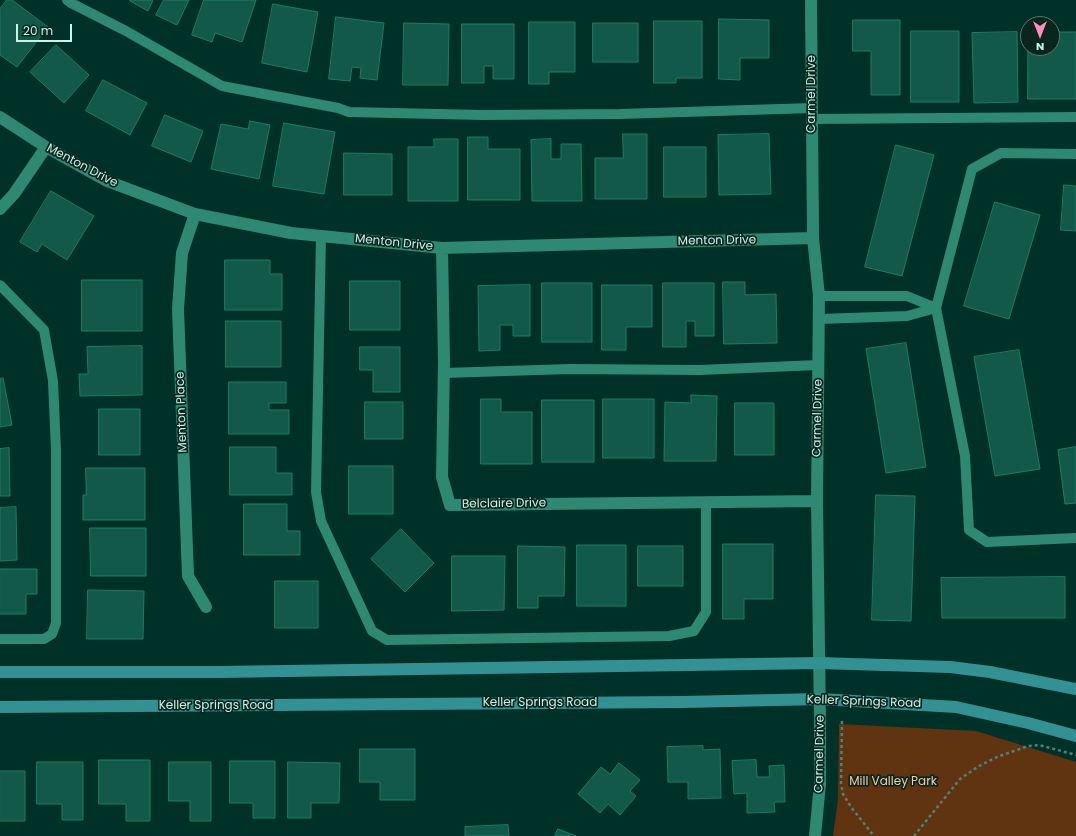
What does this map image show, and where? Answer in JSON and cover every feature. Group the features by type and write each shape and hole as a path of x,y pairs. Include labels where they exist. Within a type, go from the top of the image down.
{"main road":[{"path":"0,672 211,672 819,663 950,667 990,672 1076,689"},
{"name":"Keller Springs Road","path":"0,707 684,702 820,699 956,707 1076,734"}],"street":[{"name":"Carmel Drive","path":"811,0 813,238 819,296 817,501 820,784 815,836"},
{"name":"Menton Drive","path":"0,117 46,147 107,181 195,214 291,233 442,248 813,238"},
{"path":"0,209 14,194 46,147"},
{"name":"Menton Place","path":"195,214 182,253 179,317 188,576 206,607"},
{"name":"Belclaire Drive","path":"442,248 444,373 442,477 450,505 817,501"}],"lane":[{"path":"67,0 126,31 222,86 338,108 349,112 482,116 812,114 1076,117"},
{"path":"1076,154 1001,153 972,169 936,308 965,456 969,530 987,542 1076,538"},
{"path":"321,236 316,492 321,521 372,631 387,640 669,636 694,631 706,612 706,502"},
{"path":"0,285 44,330 53,381 56,451 56,623 52,634 44,638 0,639"},
{"path":"819,296 907,296 936,308"},
{"path":"819,319 906,316 936,308"},
{"path":"444,373 569,369 700,370 818,365"}],"path":[{"path":"842,721 841,783 843,794 851,807 874,836"},
{"path":"914,836 960,780 979,766 997,757 1028,746 1039,745 1076,755"}],"green space":[{"name":"Mill Valley Park","path":"839,724 976,731 1076,762 1076,836 833,836 838,799"}],"building":[{"path":"7,0 12,0 48,27 17,67 0,55 0,9"},
{"path":"130,0 153,0 148,11"},
{"path":"164,0 189,0 177,25 156,15"},
{"path":"204,0 256,0 242,42 215,33 212,42 192,35"},
{"path":"273,4 318,12 307,72 262,63"},
{"path":"336,17 384,23 377,80 360,78 361,68 352,67 350,81 329,79"},
{"path":"719,19 769,20 769,58 740,58 740,80 719,79"},
{"path":"853,20 900,20 900,95 871,95 871,51 853,51"},
{"path":"654,21 702,21 702,78 676,78 676,83 654,83"},
{"path":"529,22 575,22 575,72 549,72 549,84 529,84"},
{"path":"404,23 449,24 448,85 403,85"},
{"path":"593,23 638,23 638,62 593,62"},
{"path":"462,24 514,24 514,79 493,79 493,66 484,66 484,83 462,83"},
{"path":"911,31 959,31 959,102 911,102"},
{"path":"1017,32 1018,102 974,103 972,33"},
{"path":"1060,32 1076,32 1076,99 1028,99 1028,56 1060,56"},
{"path":"56,45 89,75 64,103 30,72"},
{"path":"103,80 147,103 130,135 86,111"},
{"path":"165,115 203,131 191,162 152,146"},
{"path":"250,121 270,125 259,179 211,169 221,124 248,129"},
{"path":"284,123 335,132 324,194 273,186"},
{"path":"623,134 647,134 647,199 595,199 595,158 623,158"},
{"path":"769,134 771,194 719,195 718,135"},
{"path":"468,137 488,137 488,149 520,149 520,200 468,200"},
{"path":"434,139 458,139 458,201 408,201 408,147 434,147"},
{"path":"551,139 551,159 561,159 561,144 581,144 582,201 532,201 531,140"},
{"path":"896,145 934,155 902,276 865,267"},
{"path":"664,147 706,147 706,197 664,197"},
{"path":"344,153 392,154 392,195 344,195"},
{"path":"1064,185 1076,186 1076,231 1061,230"},
{"path":"51,191 94,216 67,260 42,244 37,252 20,242"},
{"path":"995,202 1040,215 1009,319 964,306"},
{"path":"225,260 270,260 270,274 282,274 282,310 225,310"},
{"path":"82,280 142,280 142,331 82,331"},
{"path":"350,281 400,281 400,330 350,330"},
{"path":"723,282 745,282 745,295 776,294 777,343 724,344"},
{"path":"542,283 592,283 592,342 542,342"},
{"path":"663,283 714,283 714,336 695,336 695,321 686,321 686,347 663,347"},
{"path":"530,285 530,336 513,336 513,325 500,325 500,350 479,351 478,286"},
{"path":"602,285 652,285 652,327 626,327 626,350 602,350"},
{"path":"226,321 281,321 281,367 226,367"},
{"path":"906,343 926,467 886,473 866,349"},
{"path":"142,346 142,395 80,396 79,374 88,374 87,347"},
{"path":"360,347 400,347 400,392 373,392 373,370 360,370"},
{"path":"1019,350 1040,469 995,476 974,357"},
{"path":"3,378 12,425 0,427 0,379"},
{"path":"229,382 286,382 286,403 269,403 269,410 289,410 289,434 229,434"},
{"path":"691,395 717,396 716,461 664,461 665,402 691,403"},
{"path":"481,399 501,399 501,412 532,412 532,464 481,464"},
{"path":"603,399 654,399 654,458 603,458"},
{"path":"542,400 594,400 594,462 542,462"},
{"path":"365,402 403,402 403,439 365,439"},
{"path":"735,403 774,403 774,455 735,455"},
{"path":"99,409 140,409 140,455 99,455"},
{"path":"230,447 276,447 276,473 292,473 292,495 230,495"},
{"path":"1076,447 1076,503 1065,504 1058,450"},
{"path":"9,448 10,496 0,496 0,449"},
{"path":"349,466 393,466 393,514 349,514"},
{"path":"86,468 145,468 145,520 83,520 83,495 86,495"},
{"path":"876,495 915,496 911,621 872,620"},
{"path":"244,504 287,504 287,531 300,531 300,555 244,555"},
{"path":"16,507 17,560 0,561 0,508"},
{"path":"90,528 146,528 146,576 91,576"},
{"path":"401,529 434,563 405,592 371,559"},
{"path":"723,544 773,544 773,599 744,599 744,619 723,619"},
{"path":"577,545 626,545 626,606 577,606"},
{"path":"518,546 565,547 564,596 538,596 538,608 518,608"},
{"path":"638,546 683,546 683,586 638,586"},
{"path":"452,556 505,556 504,610 452,611"},
{"path":"0,569 37,569 37,594 26,594 26,614 0,614"},
{"path":"1065,577 1065,618 942,618 941,578"},
{"path":"275,581 318,581 318,628 275,628"},
{"path":"88,590 144,591 143,639 87,639"},
{"path":"703,746 703,750 720,749 721,798 688,799 688,782 668,782 667,747"},
{"path":"360,749 415,749 415,800 380,800 380,782 360,782"},
{"path":"99,760 150,760 150,821 126,821 126,804 99,804"},
{"path":"756,760 757,777 770,777 769,766 784,765 785,802 774,802 775,812 747,813 747,793 734,794 732,761"},
{"path":"230,761 275,761 275,818 253,818 253,803 230,803"},
{"path":"37,762 83,762 83,820 62,820 62,804 37,804"},
{"path":"169,762 211,762 211,821 190,821 190,801 169,801"},
{"path":"288,762 340,763 339,803 311,803 311,818 288,818"},
{"path":"619,763 640,780 630,791 636,796 620,815 608,804 600,813 578,794 601,767 610,774"},
{"path":"0,771 25,771 25,821 0,821"},
{"path":"508,825 509,836 465,836 465,827"},
{"path":"558,829 576,836 555,836"}]}
